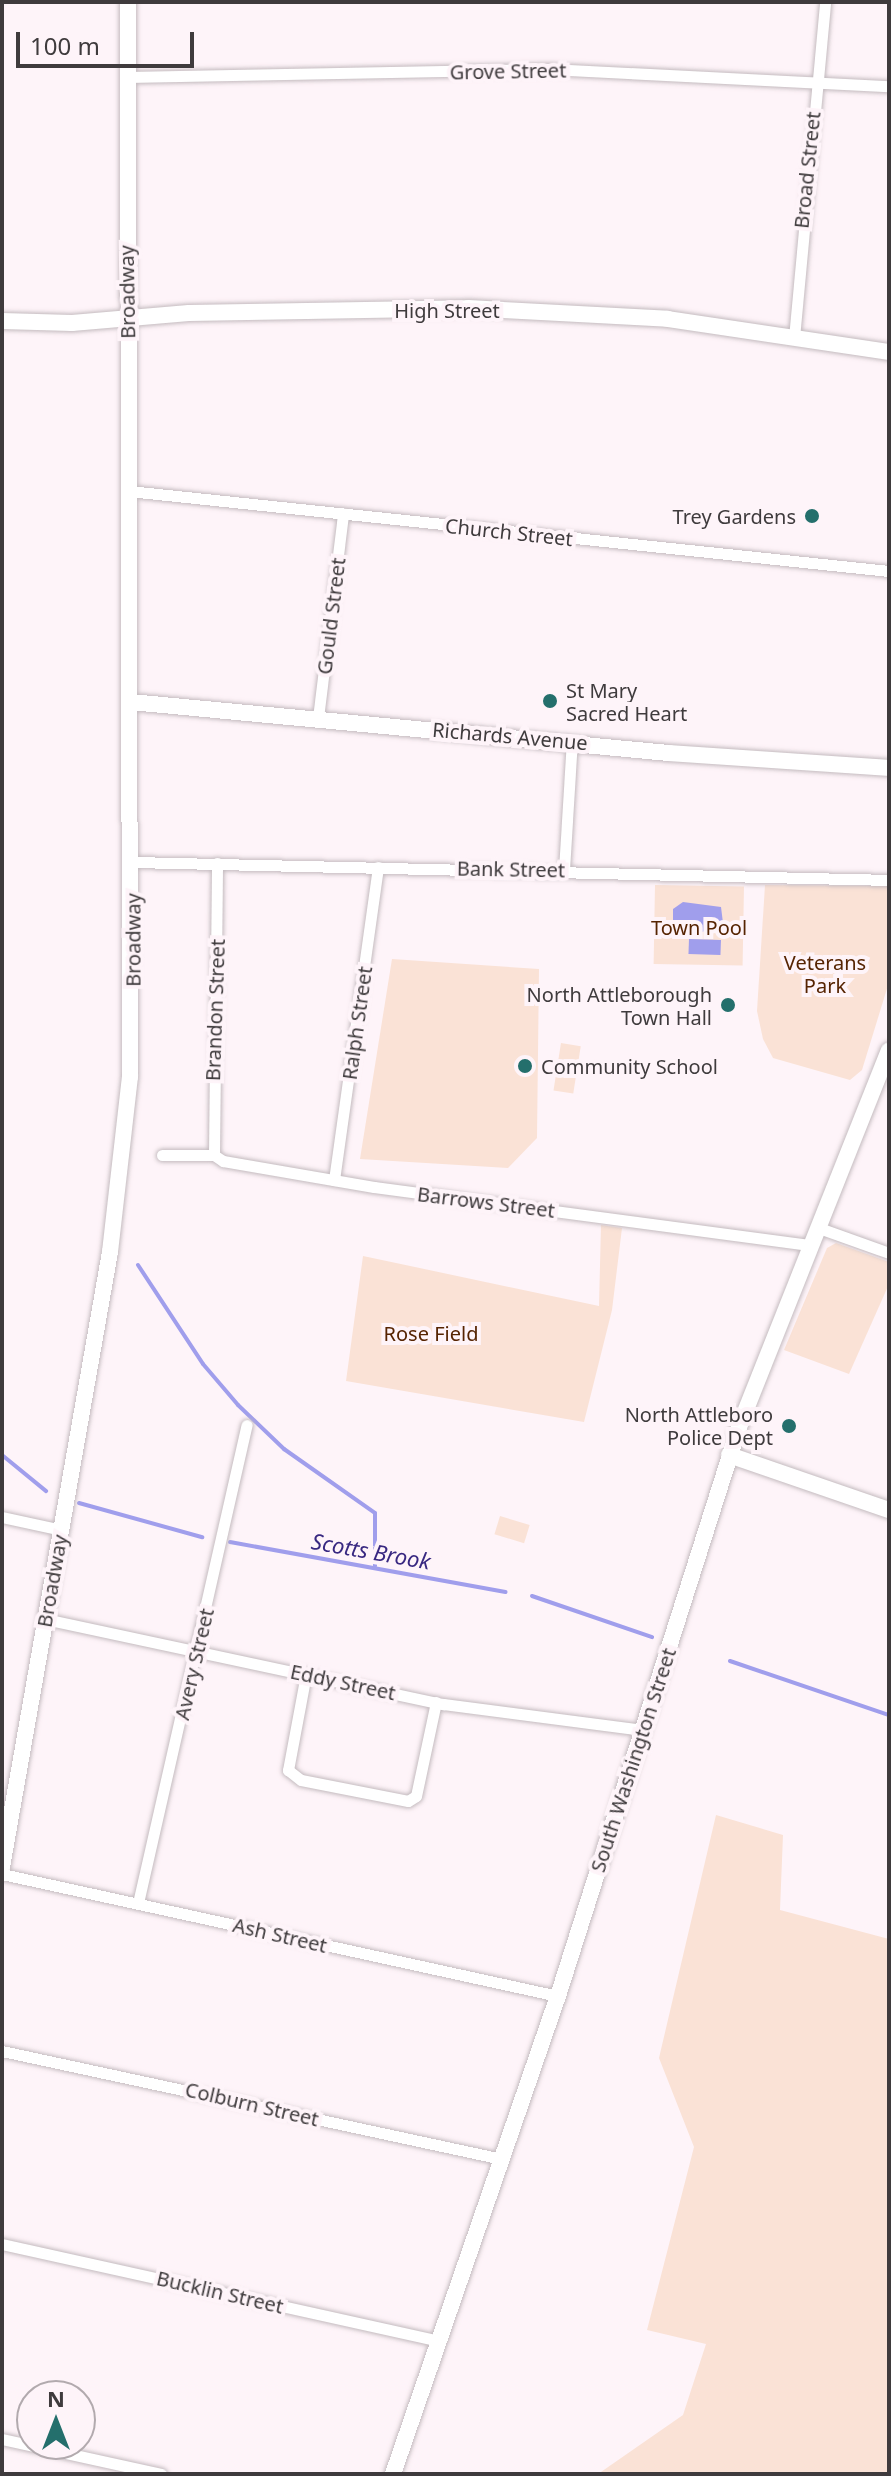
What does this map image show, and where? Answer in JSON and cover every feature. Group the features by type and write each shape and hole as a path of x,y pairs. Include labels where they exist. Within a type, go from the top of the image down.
{"street":[{"name":"Broadway","path":"2,1867 62,1530 126,1135 133,862 127,317 128,2"},
{"name":"Broad Street","path":"794,338 825,2"},
{"name":"Grove Street","path":"127,77 549,69 889,86"},
{"name":"High Street","path":"2,321 468,308 668,319 889,352"},
{"name":"Church Street","path":"129,491 889,571"},
{"name":"Gould Street","path":"318,718 343,514"},
{"name":"Richards Avenue","path":"131,702 889,768"},
{"path":"564,870 572,741"},
{"name":"Bank Street","path":"133,862 889,880"},
{"name":"Brandon Street","path":"214,1155 217,863"},
{"name":"Ralph Street","path":"334,1180 378,867"},
{"name":"South Washington Street","path":"393,2474 558,1996 729,1455 889,1051"},
{"name":"Barrows Street","path":"162,1155 214,1155 223,1161 334,1180 811,1245"},
{"path":"819,1228 889,1253"},
{"name":"Avery Street","path":"138,1903 247,1425"},
{"path":"729,1455 889,1510"},
{"path":"2,1517 62,1530"},
{"name":"Eddy Street","path":"45,1619 436,1702 643,1730"},
{"path":"306,1674 288,1770 301,1780 408,1801 416,1796 436,1702"},
{"name":"Ash Street","path":"2,1874 558,1996"},
{"name":"Colburn Street","path":"2,2051 502,2159"},
{"name":"Bucklin Street","path":"2,2244 439,2341"},
{"path":"2,2439 161,2474"}],"green space":[{"name":"Town Pool","path":"655,885 744,887 743,966 654,964"},
{"name":"Veterans Park","path":"765,885 889,886 889,982 862,1070 850,1080 773,1058 763,1039 757,1011"},
{"path":"392,959 539,969 537,1138 508,1168 360,1159"},
{"path":"561,1043 581,1046 573,1094 553,1090"},
{"name":"Rose Field","path":"601,1225 622,1228 612,1310 584,1422 346,1381 363,1256 599,1306"},
{"path":"836,1243 889,1262 889,1284 849,1374 784,1350 827,1248"},
{"path":"500,1516 530,1525 524,1543 494,1534"},
{"path":"716,1815 783,1835 780,1910 889,1939 889,2474 598,2474 683,2415 706,2344 647,2330 694,2147 659,2058"}],"shaded area":[{"path":"683,902 721,907 723,923 700,933 682,932 673,923 673,909"},
{"path":"689,939 721,940 720,955 688,954"}],"waterway":[{"path":"138,1265 203,1364 238,1405 284,1449 375,1513 375,1566"},
{"name":"Scotts Brook","path":"2,1455 46,1491"},
{"name":"Scotts Brook","path":"79,1503 202,1537"},
{"name":"Scotts Brook","path":"230,1542 506,1592"},
{"name":"Scotts Brook","path":"532,1596 652,1637"},
{"name":"Scotts Brook","path":"730,1661 889,1715"}],"place":[{"name":"Trey Gardens","path":"812,516"},
{"name":"St Mary Sacred Heart","path":"550,701"},
{"name":"North Attleborough Town Hall","path":"728,1005"},
{"name":"Community School","path":"525,1066"},
{"name":"North Attleboro Police Dept","path":"789,1426"}]}
